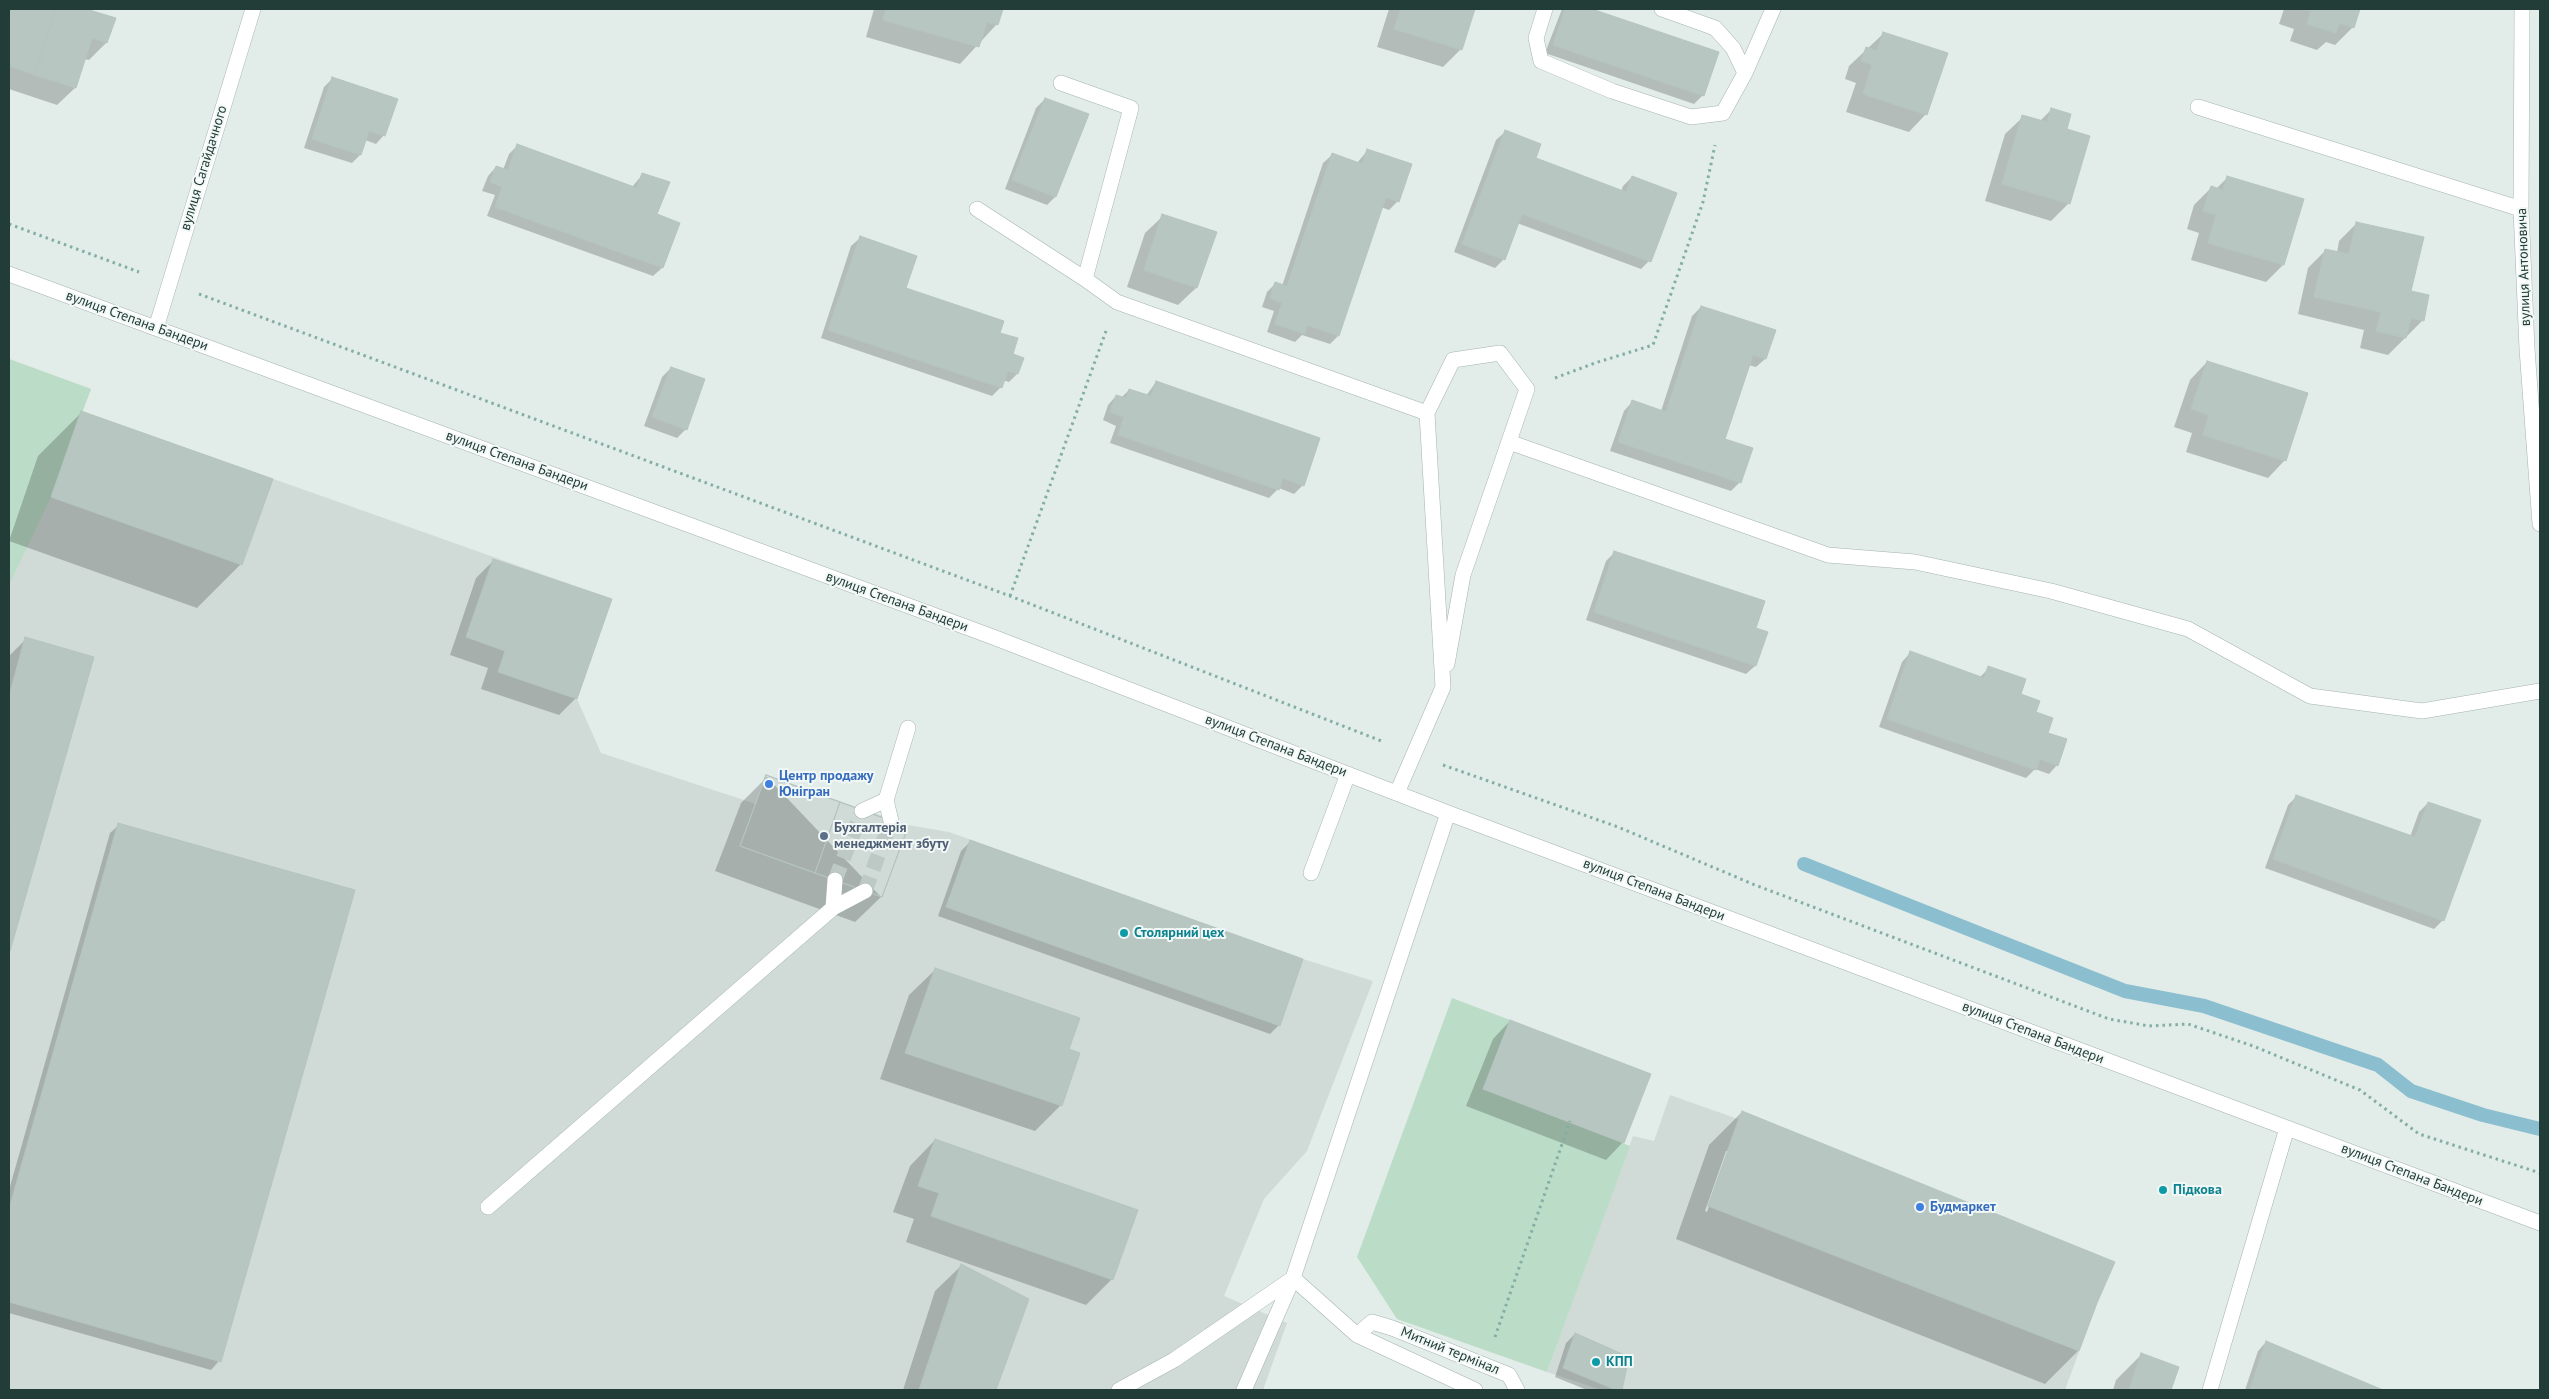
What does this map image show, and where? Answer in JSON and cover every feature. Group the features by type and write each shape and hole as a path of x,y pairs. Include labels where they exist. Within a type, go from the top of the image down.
{"street":[{"name":"вулиця Сагайдачного","path":"156,328 253,9"},
{"path":"1545,9 1536,38 1541,61 1612,91 1691,117 1722,113 1745,72 1773,9"},
{"path":"1662,9 1715,28 1733,48 1745,72"},
{"name":"вулиця Антоновича","path":"2522,9 2521,208 2527,349 2540,524"},
{"path":"1061,83 1131,108 1085,279"},
{"path":"2198,107 2521,208"},
{"path":"977,208 1085,279 1116,302 1427,413"},
{"name":"вулиця Степана Бандери","path":"9,274 993,637 1448,813 2540,1223"},
{"path":"1396,793 1443,687 1463,575 1527,389 1500,353 1453,360 1427,413 1443,687"},
{"path":"1509,442 1828,555 1925,564 2051,591 2188,629 2310,696 2422,710 2540,691"},
{"path":"890,821 886,800 908,728"},
{"path":"1311,873 1348,774"},
{"path":"862,811 886,800"},
{"path":"1244,1390 1293,1278 1448,813"},
{"path":"833,908 835,880"},
{"path":"488,1207 833,908 865,891"},
{"path":"2210,1390 2287,1128"},
{"path":"1293,1278 1357,1335 1475,1390"},
{"path":"1119,1390 1174,1360 1293,1278"},
{"name":"Митний термінал","path":"1357,1335 1372,1322 1392,1328 1509,1375 1517,1390"}],"path":[{"path":"1527,389 1595,363 1653,345 1703,202 1722,113"},
{"path":"9,224 1010,596 1414,754 1618,827 1764,888 2109,1019 2149,1026 2188,1024 2253,1046 2360,1090 2420,1134 2540,1173"},
{"path":"1010,596 1116,302"},
{"path":"1494,1340 1570,1121"}],"shaded area":[{"path":"9,359 91,389 82,411 612,599 577,699 601,753 756,804 765,775 908,825 949,832 1303,959 1373,981 1307,1151 1264,1199 1224,1296 1287,1323 1263,1390 9,1390"},
{"path":"1670,1095 1738,1119 1726,1153 2097,1303 2065,1390 1601,1390 1547,1372 1633,1136 1654,1141"}],"green space":[{"path":"9,359 91,389 51,497 9,585"},
{"path":"1452,998 1510,1020 1483,1089 1630,1146 1547,1372 1397,1319 1357,1257"}],"building":[{"path":"9,9 56,9 35,75 9,66"},
{"path":"56,9 86,9 116,18 107,43 92,38 76,88 35,75"},
{"path":"886,9 1003,9 998,25 987,22 979,47 883,20"},
{"path":"1401,9 1475,9 1462,50 1394,29"},
{"path":"1565,9 1592,9 1719,52 1704,96 1553,45"},
{"path":"2302,9 2360,9 2354,28 2339,23 2336,33 2307,24 2311,11"},
{"path":"1883,32 1948,53 1927,115 1863,94 1872,65 1861,61 1866,47 1877,51"},
{"path":"332,77 398,99 385,136 369,131 361,155 312,139"},
{"path":"1045,98 1089,114 1056,197 1012,180"},
{"path":"2051,108 2071,114 2067,129 2090,136 2070,204 2002,184 2022,115 2047,122"},
{"path":"1505,130 1541,144 1536,158 1626,192 1632,176 1677,193 1651,262 1522,214 1505,260 1462,244"},
{"path":"517,144 637,188 642,173 670,182 657,214 680,223 663,268 495,207 502,187 490,182 496,166 508,170"},
{"path":"1367,149 1412,164 1399,202 1386,197 1339,336 1307,325 1305,334 1275,324 1282,303 1270,298 1275,282 1287,286 1332,153 1362,164"},
{"path":"2227,176 2304,199 2284,265 2208,243 2216,215 2203,211 2211,186 2223,190"},
{"path":"1162,214 1217,232 1197,288 1144,270"},
{"path":"2356,222 2424,237 2411,291 2429,295 2424,321 2411,318 2406,338 2376,331 2381,312 2314,297 2325,249 2349,254"},
{"path":"860,236 917,256 906,288 1004,321 1000,333 1018,338 1013,354 1024,358 1018,374 1008,371 1002,388 828,330"},
{"path":"1701,306 1776,330 1766,359 1753,355 1725,439 1753,448 1741,483 1618,442 1632,400 1666,412"},
{"path":"2207,361 2308,393 2286,461 2203,435 2209,415 2191,409"},
{"path":"671,367 705,379 687,430 652,417"},
{"path":"1156,381 1320,438 1304,486 1283,478 1279,490 1118,435 1124,417 1110,412 1116,395 1126,398 1129,389 1151,396"},
{"path":"81,411 273,479 242,565 51,497"},
{"path":"1614,551 1765,601 1756,628 1768,632 1756,666 1594,612"},
{"path":"493,559 612,599 577,699 498,672 505,651 466,637"},
{"path":"25,637 94,657 10,951 9,696"},
{"path":"1910,651 1984,678 1988,666 2026,679 2021,694 2040,701 2036,712 2053,718 2048,733 2067,739 2058,766 2040,759 2036,770 1887,719"},
{"path":"766,775 908,827 882,897 740,846"},
{"path":"766,775 840,802 815,873 740,846"},
{"path":"2296,795 2415,837 2428,802 2481,820 2444,921 2273,859"},
{"path":"840,802 908,827 882,897 815,873"},
{"path":"118,823 355,890 221,1362 9,1302 9,1209"},
{"name":"Столярний цех","path":"970,840 1303,959 1280,1026 946,907"},
{"path":"935,968 1080,1018 1069,1049 1080,1053 1062,1106 905,1053"},
{"path":"1510,1020 1651,1074 1624,1143 1483,1089"},
{"path":"1742,1111 2115,1262 2079,1351 1708,1206"},
{"path":"935,1139 1138,1210 1113,1280 931,1216 939,1193 918,1186"},
{"path":"961,1264 1029,1299 996,1390 919,1390"},
{"name":"КПП","path":"1575,1333 1629,1357 1622,1390 1616,1390 1563,1368"},
{"path":"2266,1341 2383,1390 2250,1390"},
{"path":"2141,1353 2179,1367 2171,1390 2129,1390"}],"waterway":[{"path":"1804,864 2125,991 2204,1006 2378,1065 2411,1091 2483,1115 2540,1129"}],"tunnel":[{"path":"835,880 862,811"},
{"path":"865,891 891,821"}],"place":[{"name":"Центр продажу Юнігран","path":"769,784"},
{"name":"Бухгалтерія менеджмент збуту","path":"824,836"},
{"name":"Столярний цех","path":"1124,933"},
{"name":"Підкова","path":"2163,1190"},
{"name":"Будмаркет","path":"1920,1207"},
{"name":"КПП","path":"1596,1362"}]}
